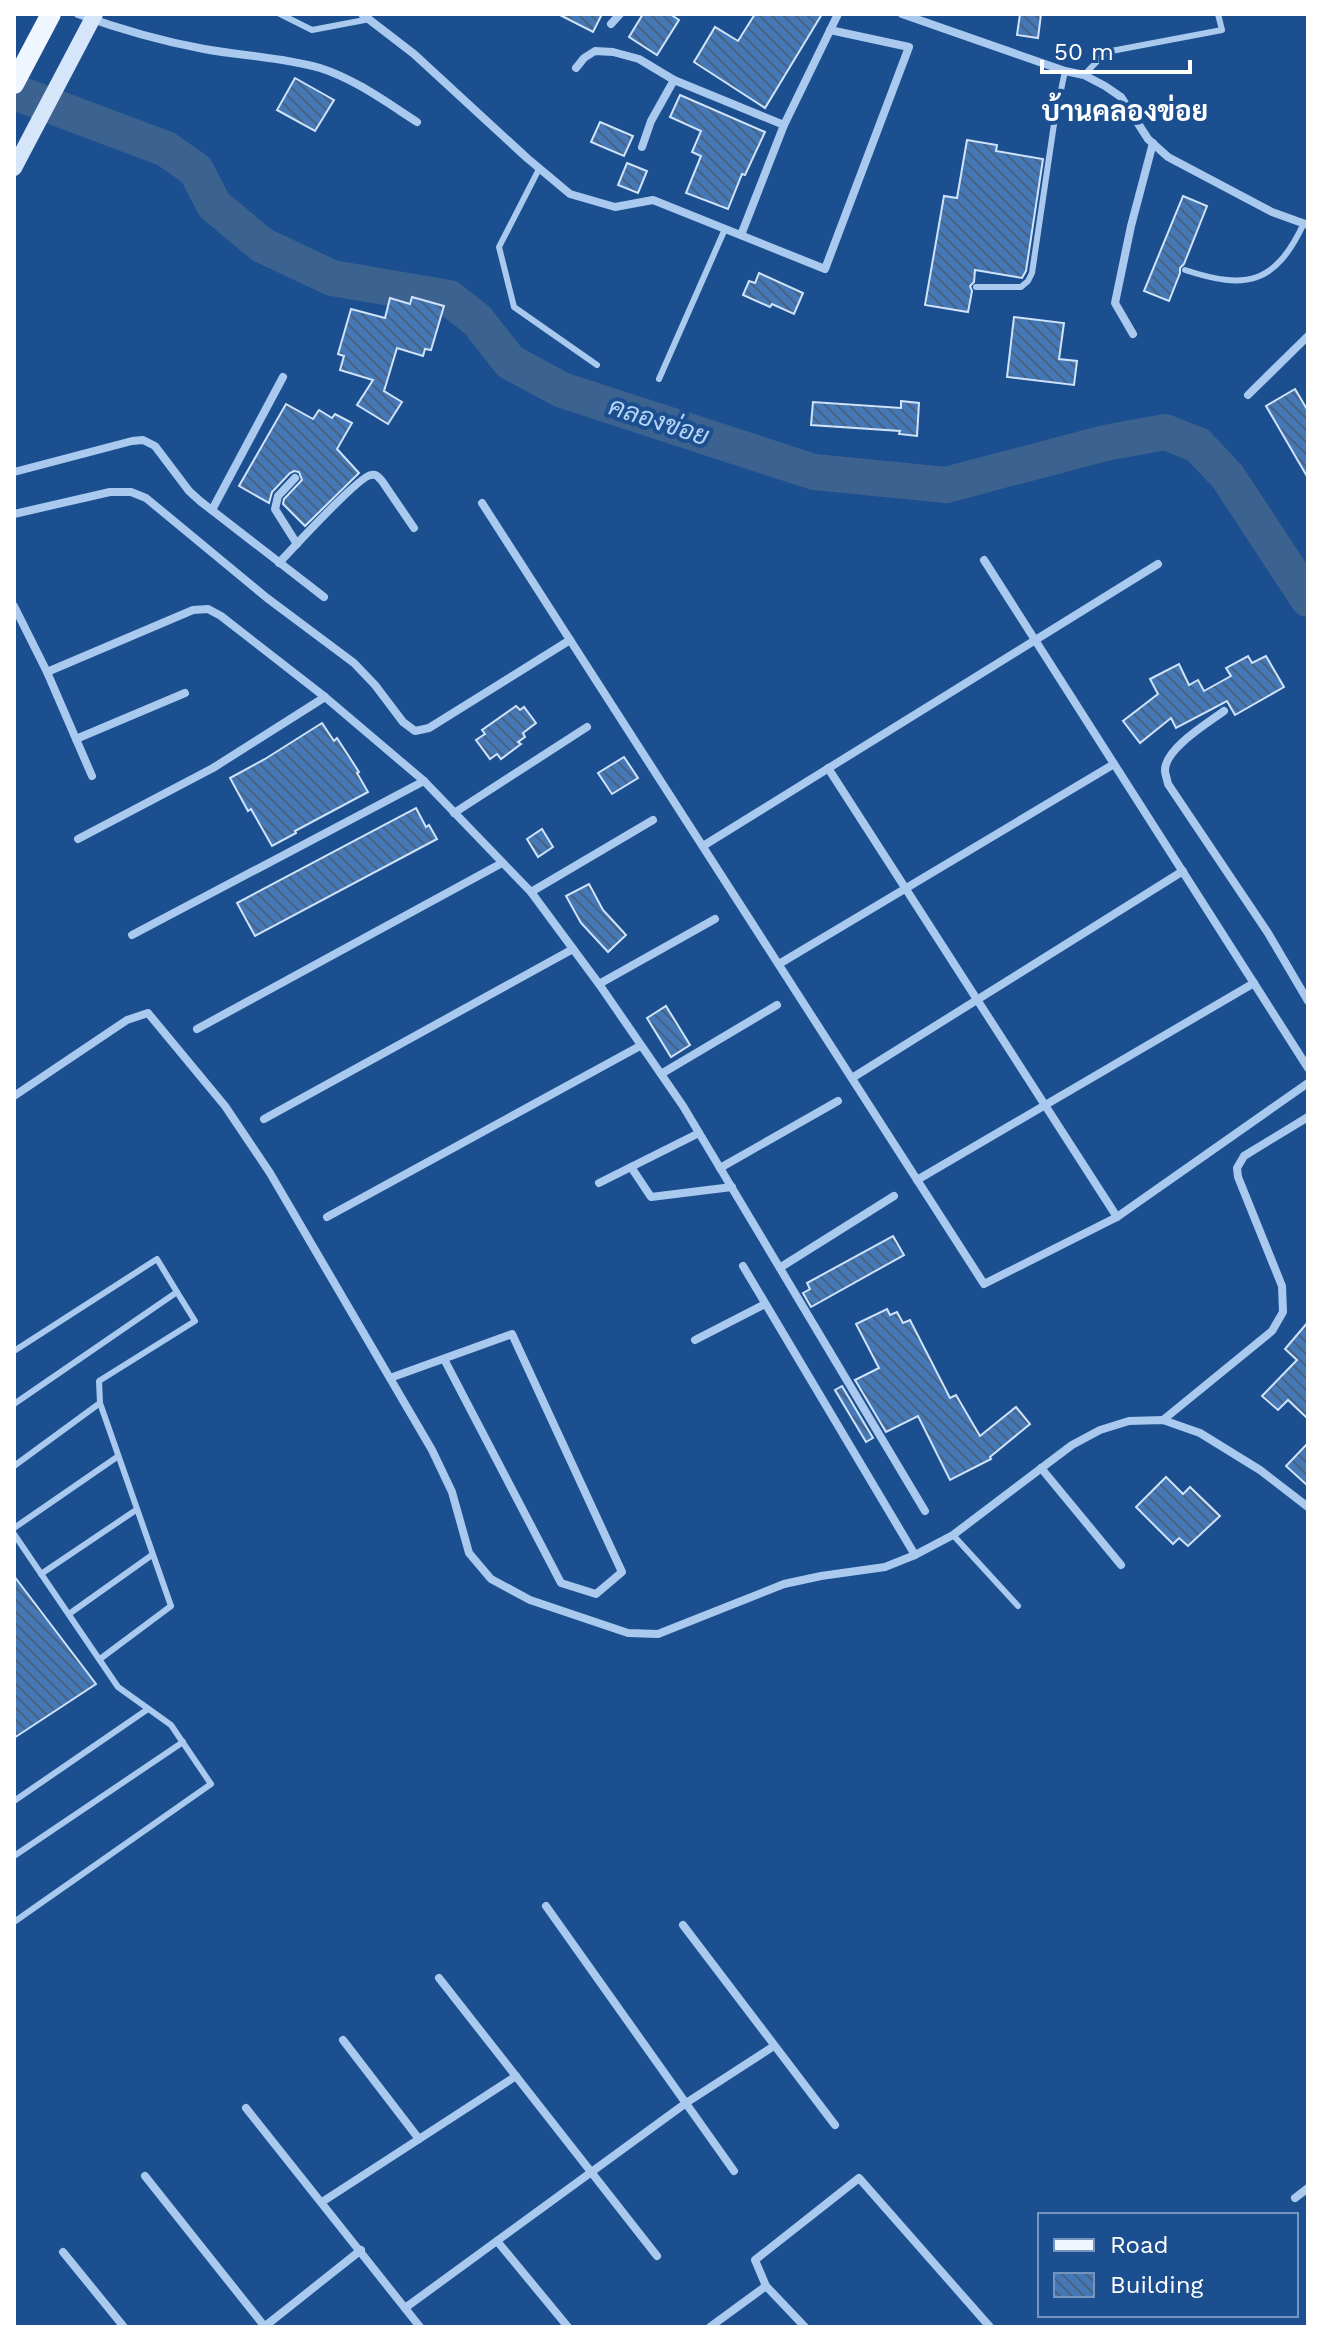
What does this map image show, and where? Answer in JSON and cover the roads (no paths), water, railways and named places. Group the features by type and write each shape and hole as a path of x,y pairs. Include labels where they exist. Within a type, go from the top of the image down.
{"main road":[{"path":"14,84 51,14"},
{"path":"14,168 95,14"}],"street":[{"path":"78,14 123,30 203,49 320,68 354,82 417,122"},
{"path":"611,24 620,14"},
{"path":"741,235 784,125 838,14"},
{"path":"902,14 1084,75 1121,97 1153,143 1168,157 1272,212 1306,224"},
{"path":"366,17 414,54 570,194 615,207 653,200 825,269 909,47 830,30"},
{"path":"576,68 595,51 639,59 674,80 784,125"},
{"path":"642,147 651,121 674,80"},
{"path":"1133,334 1115,303 1153,143"},
{"path":"1248,395 1308,336"},
{"path":"212,510 283,377"},
{"path":"14,472 143,440 155,446 189,491 324,597"},
{"path":"279,563 345,495 372,474 382,481 414,528"},
{"path":"295,478 278,496 275,509 297,544"},
{"path":"14,514 110,492 131,492 146,498 267,598 354,663 403,722 415,731 429,728 570,640"},
{"path":"482,503 984,1284 1117,1217 1308,1083"},
{"path":"984,560 1308,1068"},
{"path":"703,846 1158,564"},
{"path":"14,606 47,672 92,776"},
{"path":"47,672 193,610 208,609 325,697 424,781 531,892 661,1074 781,1267 925,1511"},
{"path":"76,739 185,693"},
{"path":"78,839 213,768 325,697"},
{"path":"1224,711 1174,750 1165,772 1168,784 1268,933 1308,1001"},
{"path":"454,813 587,727"},
{"path":"779,964 1114,764"},
{"path":"828,768 1117,1217"},
{"path":"132,935 424,781"},
{"path":"531,892 653,820"},
{"path":"197,1029 502,863"},
{"path":"852,1078 1183,871"},
{"path":"599,984 715,919"},
{"path":"264,1119 573,949"},
{"path":"917,1180 1254,983"},
{"path":"661,1074 777,1005"},
{"path":"14,1096 127,1020 148,1013 225,1106 270,1173 432,1450 452,1492 469,1553 491,1579 530,1600 628,1633 658,1634 784,1584 885,1567 915,1555 953,1535 1072,1445 1100,1430 1129,1421 1163,1420 1200,1433 1260,1470 1308,1507"},
{"path":"327,1217 640,1046"},
{"path":"720,1168 838,1101"},
{"path":"1163,1420 1272,1331 1283,1312 1282,1286 1237,1168 1244,1156 1308,1117"},
{"path":"599,1183 699,1133"},
{"path":"631,1167 651,1197 732,1187"},
{"path":"781,1267 894,1196"},
{"path":"743,1266 915,1555"},
{"path":"695,1340 765,1304"},
{"path":"390,1378 512,1334 622,1572 596,1594 561,1583 444,1359"},
{"path":"1041,1468 1121,1565"},
{"path":"546,1906 734,2171"},
{"path":"683,1925 835,2125"},
{"path":"439,1978 657,2256"},
{"path":"343,2040 419,2139"},
{"path":"405,2308 686,2103 774,2046"},
{"path":"322,2202 516,2076"},
{"path":"246,2108 420,2327"},
{"path":"145,2176 264,2327 361,2250"},
{"path":"805,2327 766,2286 755,2260 859,2178 990,2327"},
{"path":"1295,2198 1308,2188"},
{"path":"497,2241 568,2327"},
{"path":"63,2252 124,2327"},
{"path":"710,2327 766,2286"}],"lane":[{"path":"280,14 312,30 366,17"},
{"path":"1084,75 1106,52 1222,30 1218,14"},
{"path":"976,287 1021,287 1032,273 1065,71"},
{"path":"539,169 499,247 514,307 597,365"},
{"path":"1185,270 1237,282 1260,277 1293,248 1306,224"},
{"path":"659,379 725,229"},
{"path":"14,1351 157,1259 195,1321 99,1381 100,1403 117,1457 171,1606 100,1659"},
{"path":"14,1404 177,1292"},
{"path":"14,1466 100,1403"},
{"path":"14,1922 211,1784 171,1725 118,1687 14,1531 117,1457"},
{"path":"41,1574 136,1510"},
{"path":"953,1535 1018,1606"},
{"path":"69,1614 152,1555"},
{"path":"14,1801 148,1709"},
{"path":"14,1856 183,1742"}],"waterway":[{"name":"คลองข่อย","path":"14,92 166,149 196,170 214,205 262,245 332,278 449,298 477,320 510,362 562,390 814,472 946,485 1105,443 1165,432 1198,445 1228,477 1308,599"}],"district":[{"name":"บ้านคลองข่อย","path":"1125,111"}]}
